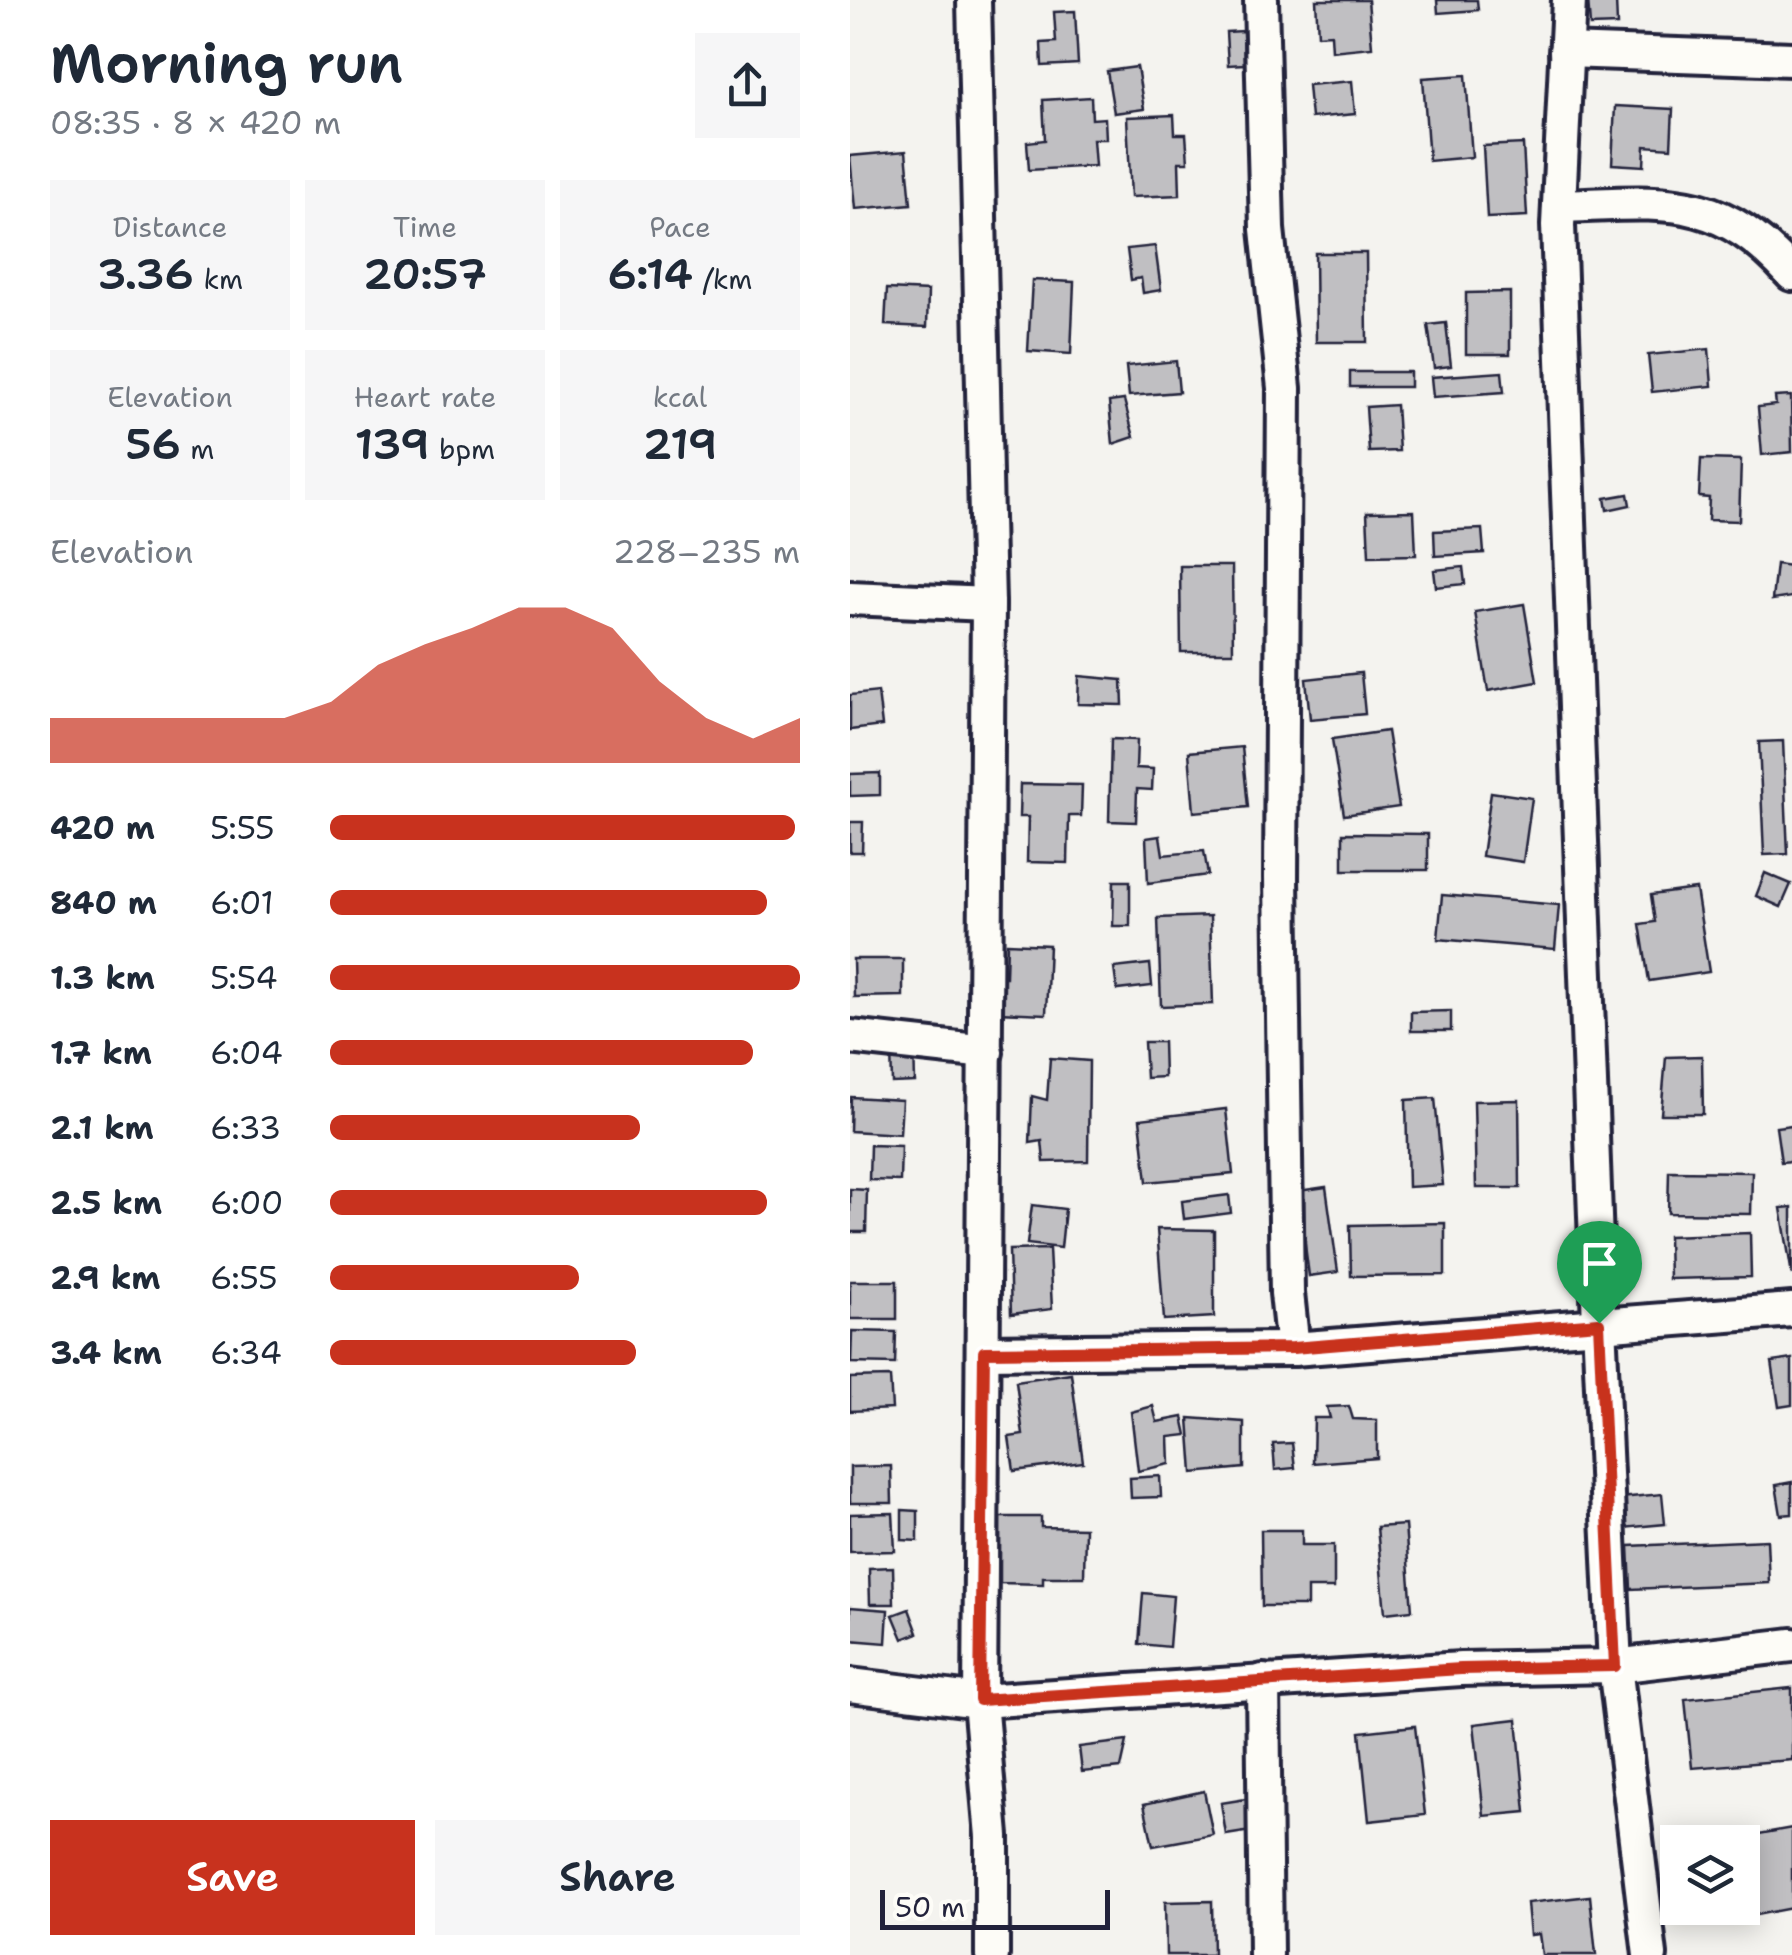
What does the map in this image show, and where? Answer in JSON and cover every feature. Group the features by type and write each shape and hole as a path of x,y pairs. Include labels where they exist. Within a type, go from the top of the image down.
{"street":[{"path":"974,0 988,604 980,1700 992,1836 992,1955"},
{"path":"1261,0 1267,229 1284,388 1281,878 1286,1274 1293,1348"},
{"path":"1568,0 1558,206 1599,1323 1615,1666 1650,1955"},
{"path":"1566,50 1792,58"},
{"path":"1558,206 1679,202 1751,232 1792,274"},
{"path":"850,598 988,604"},
{"path":"850,1036 986,1052"},
{"path":"984,1352 1293,1348 1792,1310"},
{"path":"850,1686 980,1700 1262,1681 1615,1666 1792,1644"},
{"path":"1262,1681 1266,1955"}],"building":[{"path":"1316,0 1368,0 1372,47 1332,51 1331,34 1318,35"},
{"path":"1437,0 1477,0 1478,10 1438,13"},
{"path":"1588,0 1616,0 1617,25 1590,26"},
{"path":"1075,11 1078,64 1042,66 1041,43 1056,42 1054,12"},
{"path":"1243,31 1244,64 1228,65 1226,32"},
{"path":"1137,67 1144,109 1114,113 1107,71"},
{"path":"1466,75 1472,157 1429,161 1423,78"},
{"path":"1352,81 1355,114 1311,118 1308,85"},
{"path":"1091,97 1092,119 1105,118 1106,139 1093,139 1095,166 1029,170 1027,142 1045,140 1043,100"},
{"path":"1615,106 1673,109 1671,148 1645,146 1644,166 1612,164"},
{"path":"1174,115 1175,134 1186,134 1188,162 1179,162 1180,195 1131,197 1127,117"},
{"path":"1523,144 1527,216 1487,218 1483,146"},
{"path":"906,151 911,204 855,209 850,156"},
{"path":"1155,246 1161,290 1143,293 1141,278 1131,280 1127,249"},
{"path":"1315,253 1366,253 1367,342 1316,342"},
{"path":"1032,280 1074,282 1071,354 1028,351"},
{"path":"887,289 928,291 927,327 885,325"},
{"path":"1510,292 1510,354 1466,354 1466,293"},
{"path":"1446,323 1451,366 1434,368 1428,325"},
{"path":"1709,349 1712,386 1652,392 1648,355"},
{"path":"1176,361 1179,392 1129,396 1126,366"},
{"path":"1350,372 1410,372 1410,387 1350,387"},
{"path":"1502,372 1504,392 1433,397 1431,377"},
{"path":"1791,396 1792,452 1762,455 1758,407 1776,405 1775,397"},
{"path":"1124,400 1134,437 1113,444 1109,402"},
{"path":"1396,405 1399,451 1369,452 1366,407"},
{"path":"1701,459 1741,460 1739,521 1708,520 1709,498 1699,497"},
{"path":"1628,494 1630,505 1607,510 1605,498"},
{"path":"1414,511 1416,555 1369,556 1367,512"},
{"path":"1482,529 1484,553 1435,556 1434,531"},
{"path":"1776,564 1792,566 1792,597 1772,600"},
{"path":"1180,566 1232,566 1233,652 1181,652"},
{"path":"1463,567 1465,584 1436,587 1434,570"},
{"path":"1524,604 1537,682 1488,691 1475,612"},
{"path":"1361,673 1365,714 1310,719 1306,679"},
{"path":"1079,676 1122,680 1123,705 1078,704"},
{"path":"878,692 882,726 850,730 850,695"},
{"path":"1387,731 1399,807 1344,815 1332,739"},
{"path":"1111,739 1137,740 1136,768 1153,769 1152,790 1137,789 1136,822 1109,821"},
{"path":"1783,741 1788,854 1764,855 1759,742"},
{"path":"1242,747 1248,807 1194,812 1189,752"},
{"path":"880,773 880,795 850,796 850,774"},
{"path":"1020,784 1082,785 1081,816 1069,816 1068,863 1027,862 1028,817 1019,817"},
{"path":"1491,792 1532,798 1523,862 1482,856"},
{"path":"850,822 863,822 862,852 850,852"},
{"path":"1343,833 1428,834 1428,870 1343,870"},
{"path":"1160,836 1163,855 1204,851 1208,875 1148,883 1146,838"},
{"path":"1765,873 1791,884 1781,907 1756,896"},
{"path":"1114,881 1130,881 1130,926 1113,926"},
{"path":"1696,889 1709,972 1649,981 1640,924 1655,922 1651,895"},
{"path":"1442,895 1559,905 1555,949 1438,939"},
{"path":"1210,916 1213,1004 1161,1006 1158,918"},
{"path":"1007,943 1049,945 1046,1014 997,1012 998,977 1006,977"},
{"path":"853,959 903,959 903,996 854,997"},
{"path":"1150,964 1152,986 1117,990 1114,968"},
{"path":"1451,1011 1451,1031 1411,1031 1411,1012"},
{"path":"1144,1042 1163,1042 1164,1077 1146,1078"},
{"path":"914,1048 915,1082 892,1083 891,1049"},
{"path":"1702,1056 1703,1114 1661,1114 1666,1057"},
{"path":"1050,1058 1089,1061 1088,1161 1044,1162 1042,1141 1030,1143 1032,1096 1047,1100"},
{"path":"851,1097 902,1100 900,1134 850,1131"},
{"path":"1435,1098 1443,1185 1408,1187 1406,1100"},
{"path":"1519,1100 1520,1188 1476,1188 1474,1101"},
{"path":"1226,1109 1233,1174 1147,1182 1140,1119"},
{"path":"1792,1125 1792,1161 1781,1162 1776,1127"},
{"path":"870,1145 901,1146 900,1181 869,1180"},
{"path":"1669,1171 1752,1172 1751,1214 1668,1213"},
{"path":"1326,1187 1338,1272 1309,1276 1298,1191"},
{"path":"850,1189 867,1190 866,1232 850,1232"},
{"path":"1229,1195 1231,1213 1184,1219 1182,1201"},
{"path":"1032,1205 1065,1209 1061,1248 1027,1244"},
{"path":"1792,1207 1792,1275 1781,1208"},
{"path":"1445,1223 1445,1275 1351,1276 1350,1225"},
{"path":"1157,1229 1214,1230 1214,1317 1164,1320"},
{"path":"1750,1233 1751,1277 1669,1279 1668,1236"},
{"path":"1049,1249 1052,1309 1011,1314 1009,1250"},
{"path":"850,1281 897,1281 897,1319 850,1319"},
{"path":"852,1331 896,1332 895,1364 851,1363"},
{"path":"1792,1359 1792,1405 1779,1407 1772,1362"},
{"path":"1071,1373 1083,1462 1014,1471 1009,1437 1023,1435 1016,1381"},
{"path":"890,1377 892,1409 850,1411 850,1378"},
{"path":"1153,1406 1157,1422 1183,1417 1187,1435 1169,1437 1170,1464 1138,1471 1131,1412"},
{"path":"1349,1406 1353,1419 1377,1420 1377,1458 1313,1463 1314,1418 1330,1418 1327,1407"},
{"path":"1189,1418 1244,1422 1244,1468 1193,1473"},
{"path":"1292,1443 1295,1468 1275,1470 1273,1444"},
{"path":"891,1466 892,1503 850,1503 850,1467"},
{"path":"1160,1476 1161,1497 1131,1498 1130,1478"},
{"path":"1792,1482 1792,1514 1781,1515 1776,1485"},
{"path":"1662,1494 1665,1524 1623,1528 1620,1498"},
{"path":"902,1510 918,1511 918,1541 902,1540"},
{"path":"893,1513 895,1551 850,1552 850,1514"},
{"path":"1000,1517 1041,1517 1041,1527 1085,1528 1084,1577 1043,1577 1043,1584 1000,1583"},
{"path":"1405,1525 1412,1610 1385,1613 1377,1527"},
{"path":"1261,1530 1302,1530 1302,1545 1334,1545 1334,1588 1307,1588 1307,1606 1262,1606"},
{"path":"1767,1540 1769,1583 1631,1589 1629,1546"},
{"path":"893,1567 894,1604 870,1604 869,1568"},
{"path":"1143,1593 1173,1596 1169,1647 1139,1644"},
{"path":"850,1607 888,1610 886,1643 850,1640"},
{"path":"909,1609 918,1633 903,1639 893,1615"},
{"path":"1792,1688 1792,1760 1692,1768 1685,1699"},
{"path":"1517,1719 1526,1812 1484,1816 1474,1724"},
{"path":"1415,1726 1425,1815 1369,1821 1360,1732"},
{"path":"1127,1741 1121,1768 1082,1772 1079,1747"},
{"path":"1204,1791 1213,1835 1153,1846 1144,1804"},
{"path":"1246,1799 1251,1831 1226,1835 1221,1803"},
{"path":"1792,1828 1792,1908 1760,1914 1760,1834"},
{"path":"1590,1896 1596,1955 1542,1955 1539,1934 1530,1935 1527,1903"},
{"path":"1212,1901 1213,1955 1166,1955 1165,1902"}],"route":[{"path":"1599,1323 1615,1666 1461,1669 980,1700 984,1352 1293,1348 1599,1323"}]}
